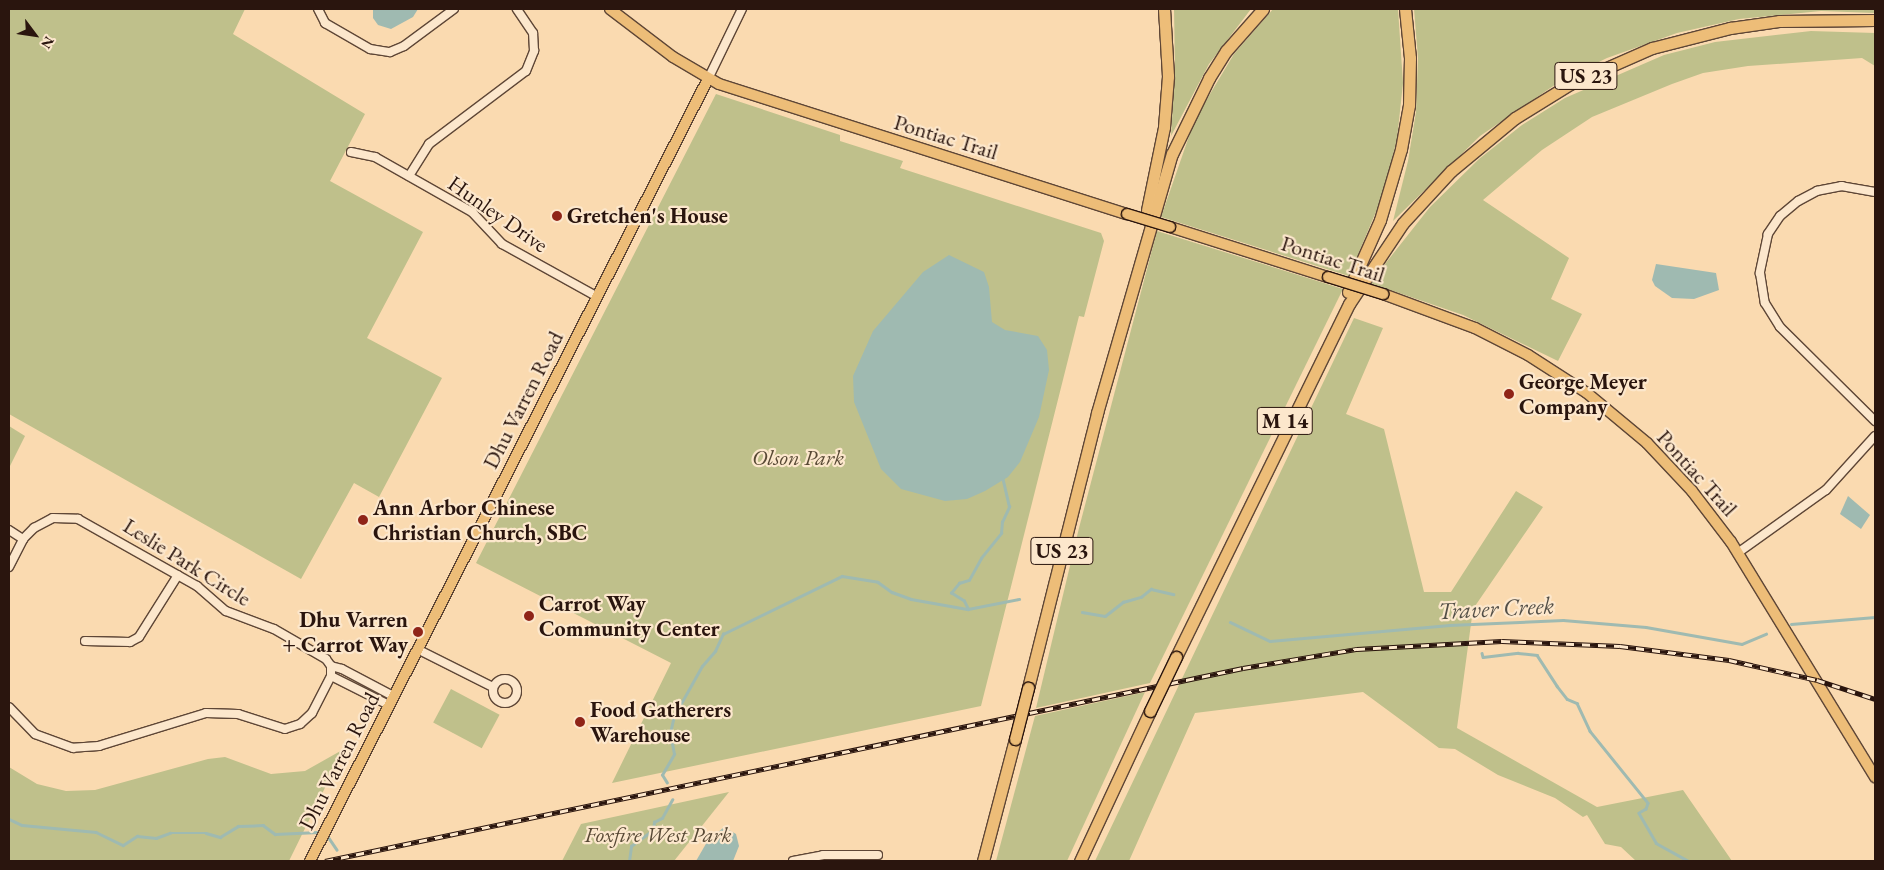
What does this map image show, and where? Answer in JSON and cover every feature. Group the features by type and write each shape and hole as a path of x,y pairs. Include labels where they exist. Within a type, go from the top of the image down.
{"highway":[{"path":"1098,413 1164,127 1168,76 1164,9"},
{"name":"US 23","path":"984,861 1098,413 1162,184 1178,138 1226,51 1263,9"},
{"name":"M 14","path":"1231,543 1269,455 1360,268 1392,186 1409,105 1410,58 1405,9"},
{"name":"US 23","path":"1080,861 1176,657 1341,320 1368,273 1403,223 1477,148 1515,118 1570,84 1652,48 1730,28 1779,21 1875,20"}],"main road":[{"name":"Pontiac Trail","path":"610,9 673,57 708,79 1127,214 1384,294 1486,333 1541,362 1587,392 1647,444 1677,474 1739,552 1875,777"},
{"name":"Dhu Varren Road","path":"310,861 708,79"}],"street":[{"path":"318,9 325,23 370,49 390,52 404,46 454,9"},
{"path":"408,176 429,144 526,70 534,50 533,33 518,9"},
{"name":"Dhu Varren Road","path":"708,79 742,9"},
{"name":"Hunley Drive","path":"351,152 375,157 472,212 502,244 596,296"},
{"path":"1875,192 1842,186 1817,191 1798,201 1780,216 1768,234 1761,257 1760,281 1765,302 1780,327 1875,422"},
{"path":"1739,552 1826,490 1875,436"},
{"name":"Leslie Park Circle","path":"9,567 23,540 44,522 61,517 78,519 197,586 226,611 274,629 326,659 331,666 358,677 391,701"},
{"path":"9,530 23,540"},
{"path":"85,641 130,642 139,637 178,575"},
{"path":"417,649 493,687"},
{"path":"9,706 30,730 47,740 73,748 89,748 206,713 238,714 276,728 295,727 312,713 331,676 331,666"},
{"path":"331,676 391,701"},
{"path":"353,686 358,677"},
{"path":"794,861 823,855 878,855"}],"green space":[{"path":"9,9 245,9 233,34 365,114 330,181 423,232 367,338 442,378 379,497 354,483 301,579 9,414"},
{"path":"1174,9 1251,9 1209,64 1171,136 1175,68"},
{"path":"1273,9 1398,9 1403,83 1397,139 1383,195 1349,276 1161,217 1195,119 1234,54"},
{"path":"1414,9 1875,9 1875,13 1821,11 1739,19 1677,33 1607,58 1562,80 1480,136 1393,221 1408,161 1416,112 1418,58"},
{"path":"1811,31 1875,33 1875,66 1862,58 1748,66 1703,73 1592,117 1542,150 1483,200 1569,258 1551,299 1582,314 1558,361 1463,315 1370,283 1430,207 1479,159 1522,125 1565,98 1664,55 1715,42"},
{"name":"Olson Park","path":"716,94 840,135 840,141 903,161 900,168 1101,233 1104,241 1084,317 1079,316 981,706 612,783 671,663 476,563"},
{"path":"1157,231 1343,289 1150,683 1036,708 1079,528"},
{"path":"1354,318 1383,328 1346,414 1384,429 1424,592 1451,592 1516,491 1543,507 1473,609 1457,728 1597,807 1683,790 1732,861 1636,861 1621,847 1605,844 1587,815 1583,817 1555,798 1498,775 1455,749 1439,748 1363,692 1195,713 1129,861 1095,861"},
{"path":"9,426 25,436 9,468"},
{"path":"451,689 500,715 482,748 433,723"},
{"path":"1145,692 1067,861 996,861 1035,716"},
{"path":"344,749 289,861 9,861 9,767 37,784 66,791 95,790 208,759 225,757 271,774 305,771"},
{"name":"Foxfire West Park","path":"729,792 674,861 562,861 581,824"}],"water":[{"path":"373,9 418,9 413,17 391,29 378,25 373,18"},
{"path":"949,255 984,272 989,287 992,322 1005,330 1038,336 1047,350 1049,370 1039,417 1020,462 1008,477 985,491 967,499 945,501 901,489 881,469 854,402 853,376 873,331 923,272"},
{"path":"1656,264 1716,273 1719,290 1694,299 1672,298 1655,286 1652,280"},
{"path":"1848,496 1870,515 1861,529 1840,514"},
{"path":"724,827 736,834 739,846 733,861 696,861 707,842"}],"waterway":[{"path":"968,609 964,601 951,593 959,583 969,580 981,558 1001,533 1002,522 1009,507 1003,480"},
{"name":"Traver Creek","path":"667,783 662,775 674,754 670,733 674,716 702,666 715,651 723,634 842,576 878,582 892,592 911,599 968,609 1019,599"},
{"name":"Traver Creek","path":"1082,612 1105,616 1123,602 1141,597 1151,589 1173,594"},
{"name":"Traver Creek","path":"1791,624 1875,617"},
{"name":"Traver Creek","path":"1230,622 1270,641 1449,625 1563,620 1646,627 1742,644 1766,634"},
{"path":"1482,653 1483,657 1518,653 1537,655 1567,699 1577,703 1590,731 1648,803 1646,809 1639,813 1656,843 1688,861"},
{"name":"Traver Creek","path":"629,861 631,846 653,830 654,822 662,818 672,800"},
{"name":"Traver Creek","path":"9,819 22,825 96,832 123,845 137,836 156,838 170,833 206,833 220,837 238,826 263,825 275,834 318,832"},
{"name":"Traver Creek","path":"329,838 337,850"},
{"path":"1691,861 1699,861"}],"railway":[{"path":"325,861 1243,668 1357,649 1502,641 1620,646 1729,660 1817,680 1875,699"}],"place":[{"name":"Gretchen's House","path":"557,216"},
{"name":"George Meyer Company","path":"1509,394"},
{"name":"Ann Arbor Chinese Christian Church, SBC","path":"363,520"},
{"name":"Carrot Way Community Center","path":"529,616"},
{"name":"Dhu Varren + Carrot Way","path":"418,632"},
{"name":"Food Gatherers Warehouse","path":"580,722"}]}
